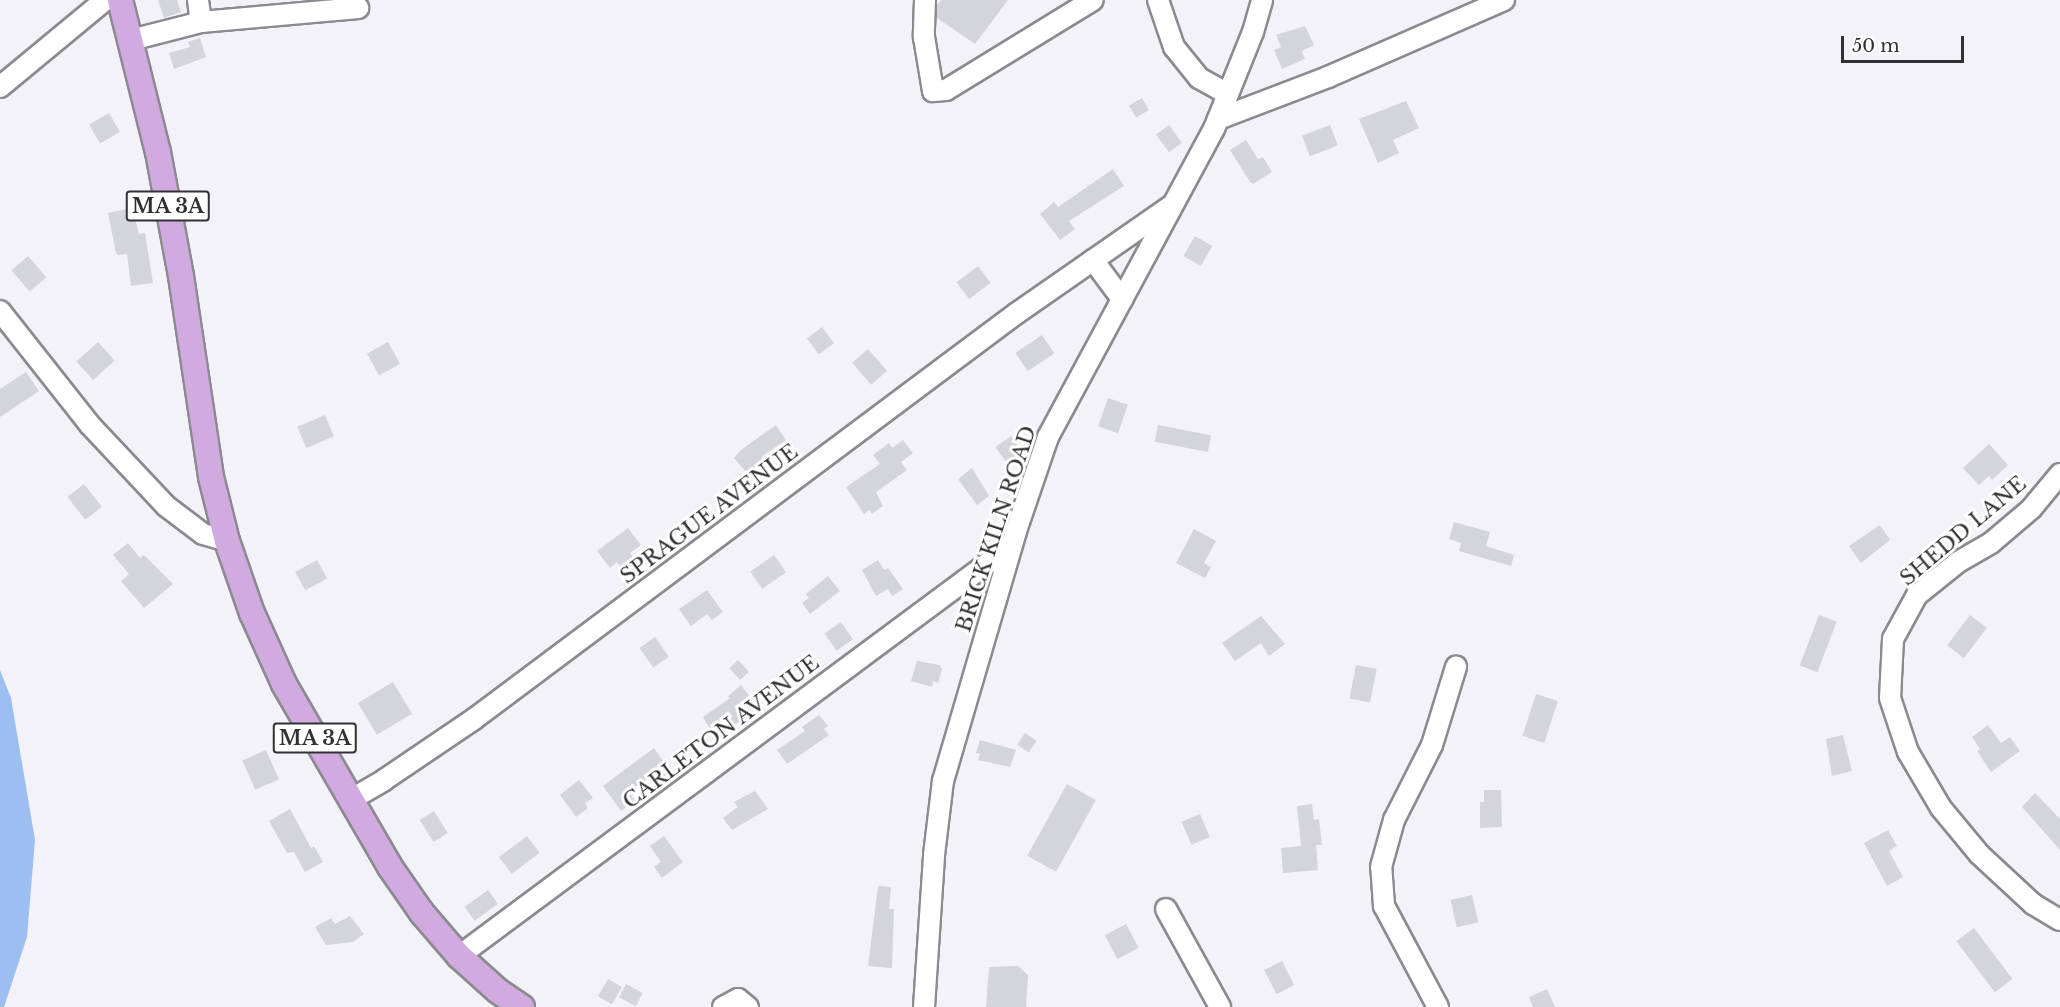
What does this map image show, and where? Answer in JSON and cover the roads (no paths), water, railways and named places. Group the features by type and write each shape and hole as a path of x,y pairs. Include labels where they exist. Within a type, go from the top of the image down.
{"main road":[{"name":"MA 3A","path":"120,0 159,152 211,477 227,541 252,613 284,684 390,867 422,912 459,956 498,991 522,1007"}],"street":[{"path":"0,87 105,0"},
{"path":"198,0 201,22"},
{"path":"925,0 924,37 933,91 946,90 1093,0"},
{"path":"1158,0 1174,47 1199,78 1228,94"},
{"name":"BRICK KILN ROAD","path":"924,1007 934,855 943,781 1011,546 1048,437 1218,119 1262,0"},
{"path":"1218,119 1328,77 1504,0"},
{"path":"131,40 201,22 358,8"},
{"name":"SPRAGUE AVENUE","path":"350,800 384,780 474,719 1093,260 1175,203"},
{"path":"1093,260 1122,299"},
{"path":"0,311 90,425 166,506 203,534 227,541"},
{"name":"SHEDD LANE","path":"2060,474 2031,509 1991,543 1958,563 1917,595 1893,639 1890,698 1908,752 1941,808 1979,854 2033,904 2060,920"},
{"name":"CARLETON AVENUE","path":"459,956 1011,546"},
{"path":"1438,1007 1384,906 1381,867 1394,820 1432,745 1456,667"},
{"path":"1166,909 1220,1007"},
{"path":"723,1007 738,999 748,1007"}],"water":[{"path":"0,670 11,698 35,840 27,937 4,1007 0,1007"}]}
